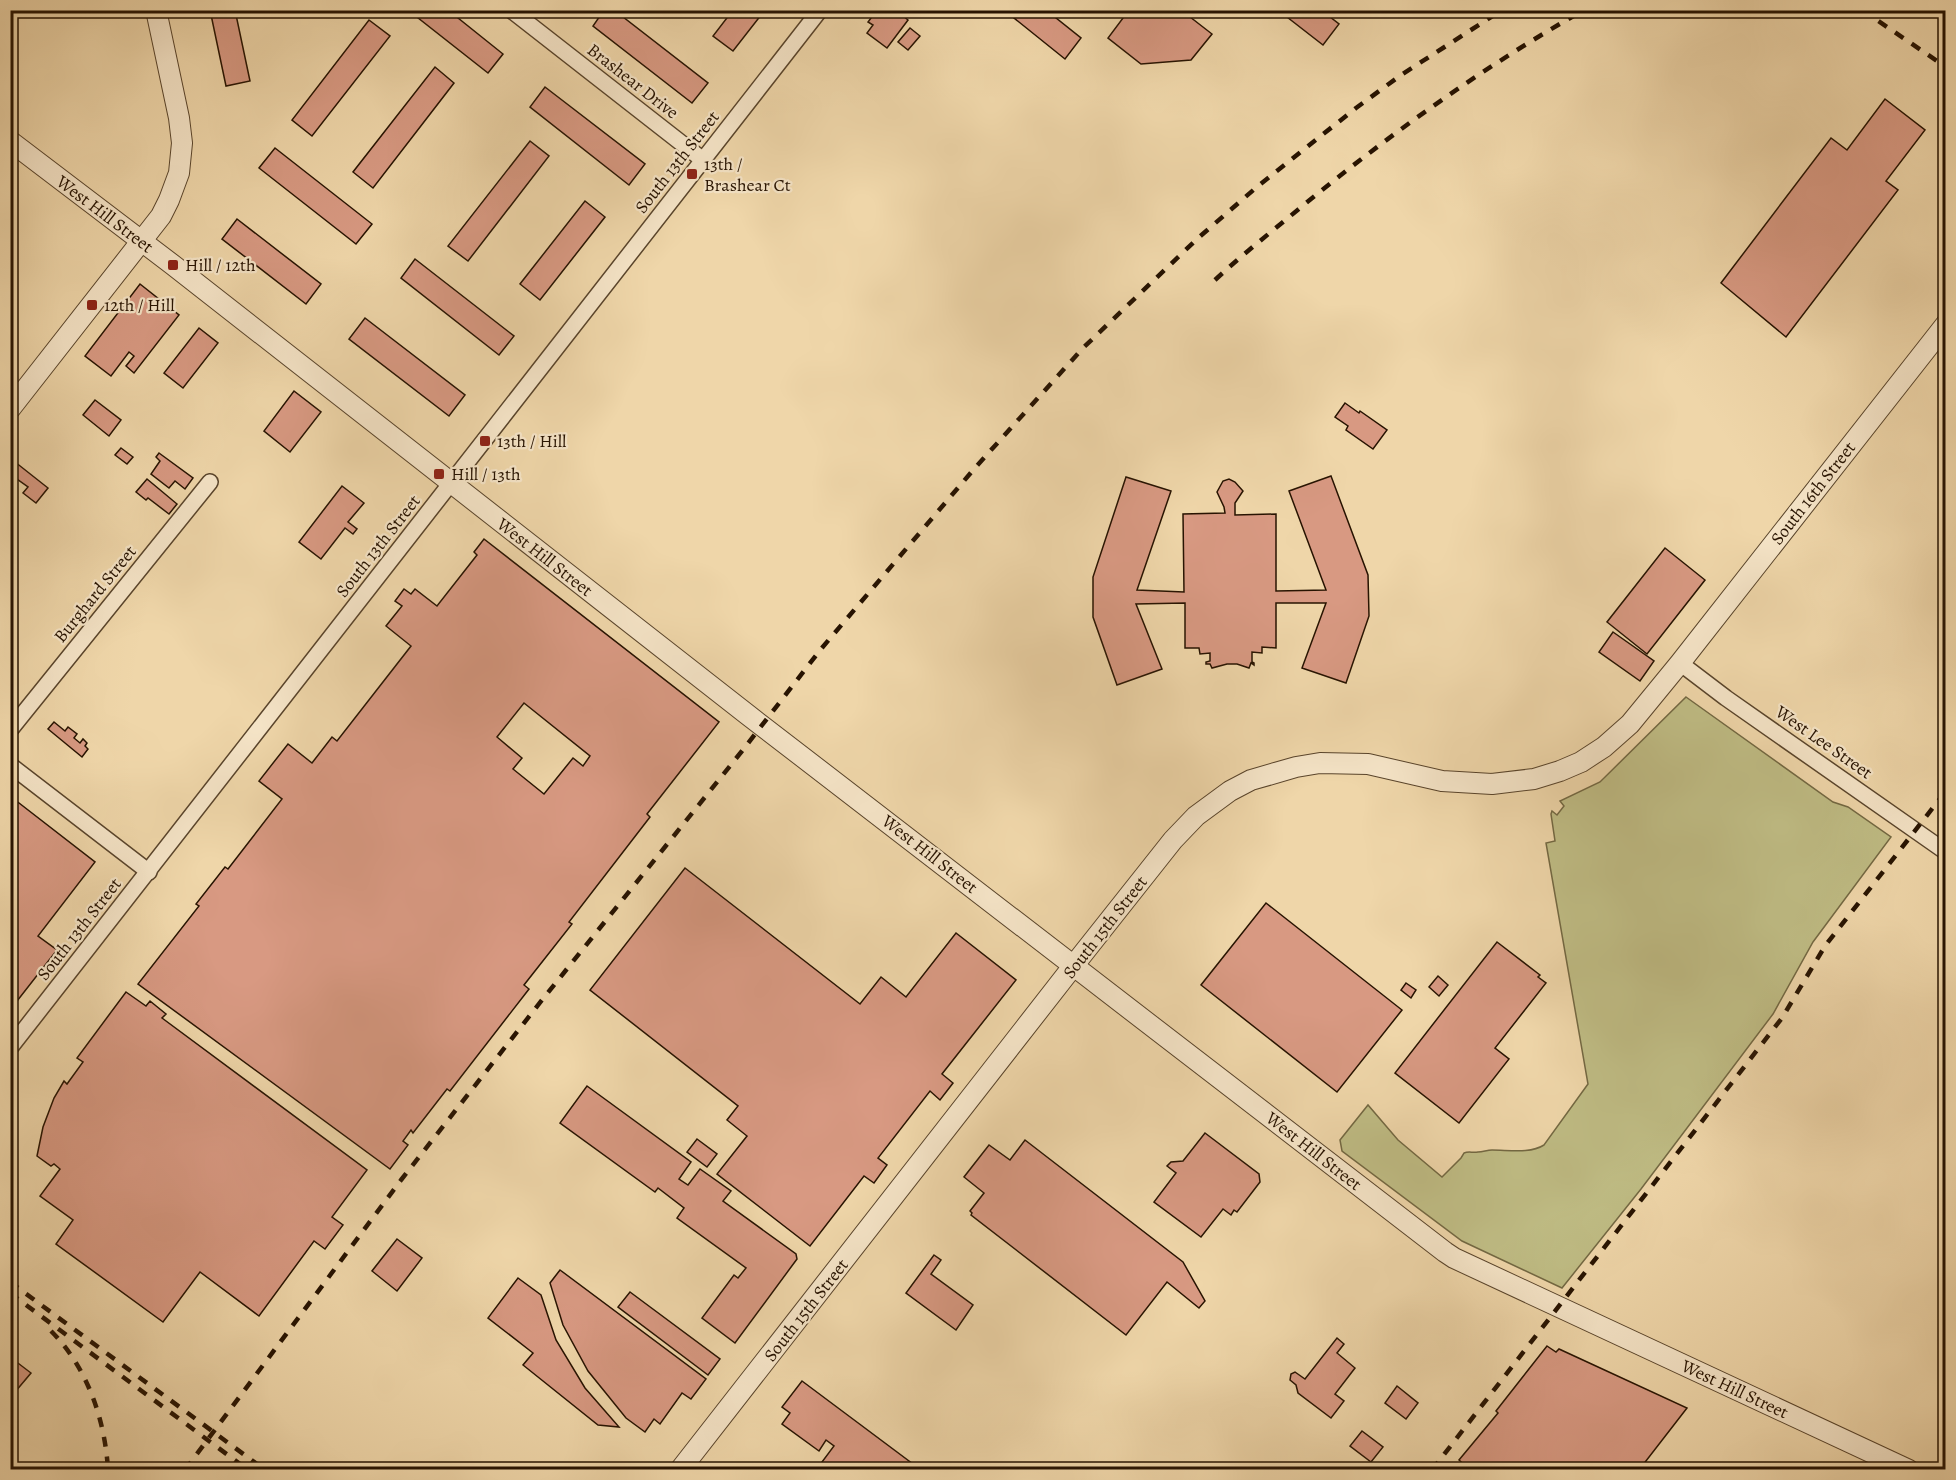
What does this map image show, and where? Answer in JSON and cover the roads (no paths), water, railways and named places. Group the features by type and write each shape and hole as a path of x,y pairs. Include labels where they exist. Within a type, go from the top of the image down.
{"street":[{"path":"10,409 161,216 179,173 182,152 179,118 156,10"},
{"name":"Brashear Drive","path":"511,10 703,160"},
{"name":"South 13th Street","path":"10,1048 820,10"},
{"name":"West Hill Street","path":"10,141 739,708 1454,1258 1909,1470"},
{"name":"South 16th Street","path":"1680,663 1946,324"},
{"name":"Burghard Street","path":"10,730 210,482"},
{"name":"West Lee Street","path":"1680,663 1726,698 1946,852"},
{"name":"South 15th Street","path":"680,1470 1074,965 1170,844 1196,816 1230,791 1251,780 1296,766 1344,762 1387,767 1442,781 1467,784 1492,784 1534,779 1560,771 1581,762 1604,747 1630,724 1680,663"},
{"path":"10,765 149,872"}],"railway":[{"path":"185,1470 401,1180 821,649 974,469 1083,348 1197,239 1258,186 1401,75 1502,10"},
{"path":"1215,280 1306,203 1406,125 1475,77 1584,10"},
{"path":"1862,10 1946,67"},
{"path":"1432,1470 1782,1018 1825,946 1946,791"},
{"path":"10,1282 265,1470"},
{"path":"10,1293 248,1470"},
{"path":"51,1331 75,1361 92,1395 103,1432 108,1470"}],"place":[{"name":"13th / Brashear Ct","path":"692,174"},
{"name":"Hill / 12th","path":"173,265"},
{"name":"12th / Hill","path":"92,305"},
{"name":"13th / Hill","path":"485,441"},
{"name":"Hill / 13th","path":"439,474"}]}
